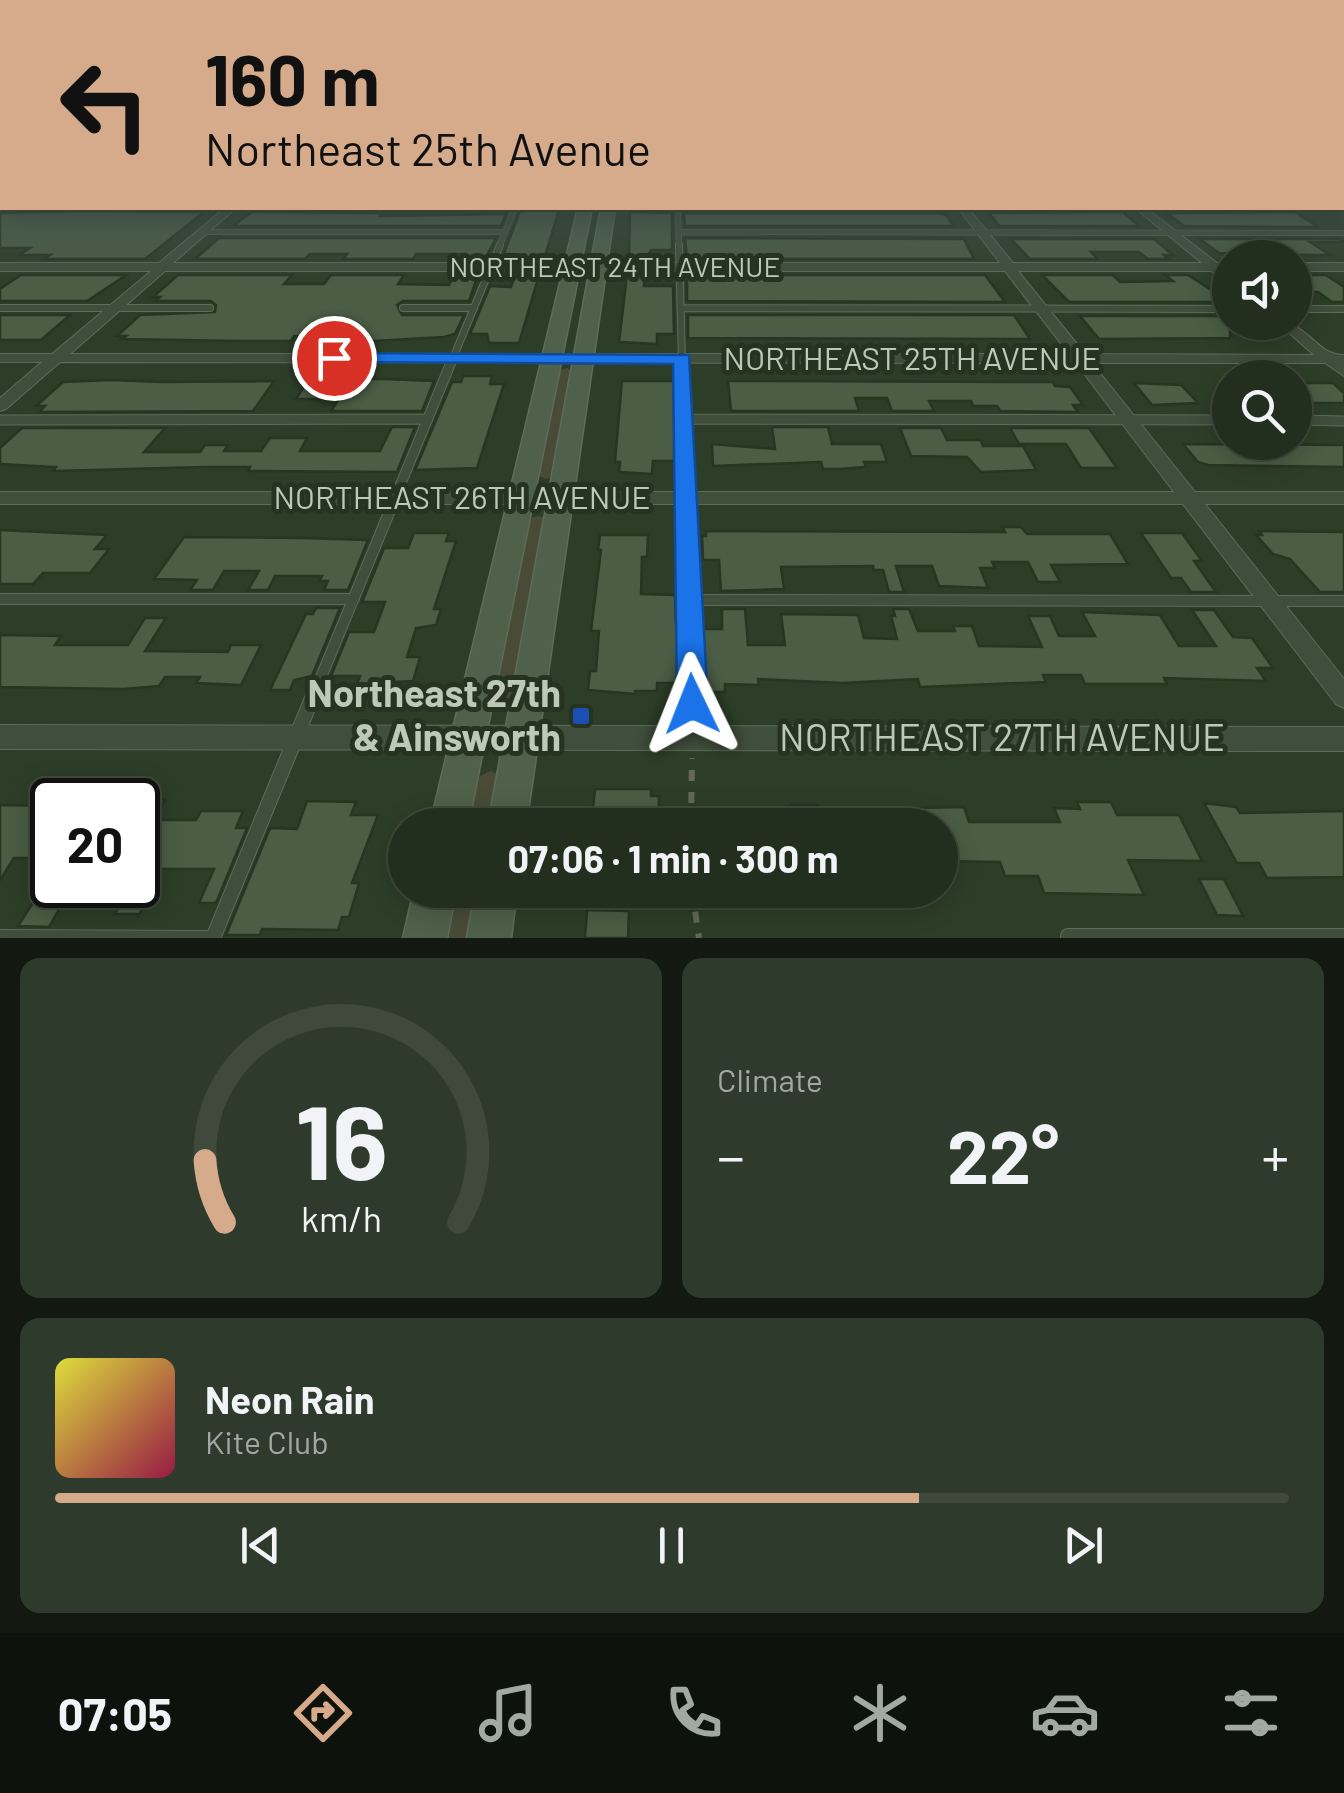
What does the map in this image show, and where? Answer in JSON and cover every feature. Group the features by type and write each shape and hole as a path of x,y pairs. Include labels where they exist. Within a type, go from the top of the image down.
{"street":[{"path":"0,406 228,210"},
{"path":"510,808 582,358 585,210"},
{"path":"453,808 552,358 607,210"},
{"path":"965,210 1344,698"},
{"path":"1142,210 1212,266"},
{"name":"NORTHEAST 24TH AVENUE","path":"0,267 1212,268"},
{"path":"1312,267 1344,267"},
{"path":"1309,340 1336,359 1344,372"},
{"name":"NORTHEAST 25TH AVENUE","path":"0,358 1336,359"},
{"name":"NORTHEAST 26TH AVENUE","path":"0,498 1344,498"},
{"name":"NORTHEAST 27TH AVENUE","path":"0,737 1344,739"},
{"path":"424,938 431,908"},
{"path":"489,938 493,908"}],"lane":[{"path":"0,938 213,938 514,210"},
{"path":"678,210 693,738"},
{"path":"202,232 504,232"},
{"path":"679,232 1344,232"},
{"path":"0,308 210,308"},
{"path":"403,308 474,308"},
{"path":"682,308 1212,309"},
{"path":"1312,309 1344,309"},
{"path":"0,420 428,419"},
{"path":"684,419 1212,420"},
{"path":"1312,420 1344,420"},
{"path":"0,599 354,599"},
{"path":"689,600 1344,601"},
{"path":"1068,936 1344,936"}],"path":[{"path":"691,808 693,738"},
{"path":"695,908 699,938"}],"green space":[{"path":"558,371 574,371 554,476 546,479 536,474"},
{"path":"530,518 547,518 513,698 503,702 492,700 525,526"},
{"path":"491,771 502,776 499,808 465,808 472,786"},
{"path":"444,908 483,908 478,938 438,938"}],"building":[{"path":"559,210 544,259 503,256 520,211"},
{"path":"204,212 145,259 44,259 50,255 19,255 30,248 0,248 0,213"},
{"path":"252,212 506,214 501,226 233,226"},
{"path":"630,212 672,213 672,250 651,250 646,259 629,259"},
{"path":"1123,212 1139,226 999,226 989,213"},
{"path":"1295,212 1318,227 1184,226 1167,213"},
{"path":"684,213 939,213 946,215 954,226 685,226"},
{"path":"219,238 496,238 485,259 461,259 464,254 343,259 347,254 310,254 305,259 195,259"},
{"path":"685,238 964,239 974,259 687,259"},
{"path":"1011,239 1154,239 1173,255 1164,255 1169,259 1148,259 1139,252 1091,252 1098,259 1030,259"},
{"path":"1200,239 1344,242 1212,240 1212,248"},
{"path":"1312,243 1330,255 1312,255"},
{"path":"21,275 126,275 87,301 0,301 0,289"},
{"path":"178,275 292,275 284,284 324,284 331,275 404,275 398,284 449,285 454,275 478,275 469,301 403,301 397,305 402,315 464,315 455,334 444,337 373,341 294,336 291,341 240,341 117,336 140,315 215,312 216,305 211,301 155,301 160,297 153,297"},
{"path":"515,275 539,275 519,343 489,343 487,334 470,334 490,286 511,287"},
{"path":"627,275 645,275 644,286 673,286 674,334 657,334 657,344 619,342"},
{"path":"687,275 985,275 1005,302 687,301"},
{"path":"1042,275 1113,275 1120,282 1173,281 1165,275 1188,275 1212,290 1212,302 1069,302"},
{"path":"1312,275 1326,275 1344,287 1344,302 1332,302 1312,292"},
{"path":"0,315 70,315 41,340 0,340"},
{"path":"688,315 1014,315 1030,339 688,338"},
{"path":"1080,316 1212,316 1212,338 1099,339"},
{"path":"463,376 492,376 490,384 504,384 477,468 415,470 452,382 461,382"},
{"path":"309,379 434,381 422,411 331,411 339,399 296,399"},
{"path":"274,381 253,411 39,412 45,406 36,406 63,382"},
{"path":"622,381 675,381 674,461 653,461 652,474 619,472 620,462 615,462"},
{"path":"728,381 1053,382 1055,386 1070,387 1083,405 1073,405 1078,412 1000,411 997,406 973,406 971,401 929,401 934,411 892,411 887,398 855,398 859,411 731,411"},
{"path":"1134,383 1181,385 1198,403 1152,405"},
{"path":"1312,383 1333,383 1344,393 1344,403 1312,403"},
{"path":"392,427 415,427 397,472 248,471 250,467 53,471 56,467 0,464 0,448 22,428 165,428 144,452 200,452 205,445 228,445 224,451 261,451 270,438 307,438 300,451 380,451"},
{"path":"772,427 828,427 832,444 881,444 887,462 864,462 866,467 839,469 823,469 821,462 713,466 712,444 775,449"},
{"path":"900,428 941,428 947,440 981,440 983,446 1023,446 1036,470 981,472 967,457 911,456"},
{"path":"1010,428 1089,428 1117,468 1081,468 1066,444 1019,444"},
{"path":"1183,444 1212,444 1212,460 1312,460 1312,445 1344,445 1344,467 1198,462"},
{"path":"1002,527 1021,527 1027,534 1110,534 1128,564 1051,565 1060,582 1038,582 1028,562 992,562 995,568 980,568 988,588 939,586 932,566 896,566 904,592 889,592 883,570 874,570 873,566 781,567 784,589 721,591 719,560 703,560 702,536 706,536 706,531 1005,532"},
{"path":"0,530 107,535 95,549 109,549 90,573 43,573 33,584 0,584"},
{"path":"1259,531 1344,532 1344,592 1320,592 1290,559 1273,554 1256,535 1262,535"},
{"path":"414,533 449,533 446,541 456,541 434,609 441,609 436,625 416,628 407,657 420,657 413,681 357,684 360,676 331,676 349,632 374,632 385,602 362,602 384,548 408,548"},
{"path":"1141,533 1182,533 1202,561 1194,561 1216,592 1191,592 1181,578 1171,578"},
{"path":"600,535 648,535 647,557 642,557 641,594 675,595 683,683 657,683 657,691 635,694 588,690 590,671 596,671 599,631 591,631"},
{"path":"184,537 368,540 348,590 324,590 328,581 319,581 322,576 275,576 268,590 248,590 259,571 224,571 213,590 190,590 197,580 154,579"},
{"path":"316,608 340,608 312,676 294,680 290,690 270,690 306,614 313,614"},
{"path":"722,609 745,609 748,645 785,645 781,614 858,615 864,638 897,639 893,609 909,609 918,631 955,631 953,626 972,626 979,646 1042,647 1028,616 1050,616 1059,636 1095,636 1082,612 1160,615 1179,646 1216,646 1192,610 1214,610 1233,637 1252,638 1273,668 1257,668 1266,681 1164,678 1167,684 1085,684 1081,675 1043,675 1046,682 920,687 918,679 842,683 758,679 759,685 725,684 725,692 704,692 699,629 722,629"},
{"path":"145,618 166,618 145,651 228,652 231,645 261,645 241,685 196,683 200,677 165,677 159,686 124,689 0,687 0,635 61,636 55,645 128,645"},
{"path":"595,789 651,789 651,796 659,796 659,808 593,808"},
{"path":"307,801 356,802 351,815 378,815 352,883 359,883 349,917 342,917 338,930 262,929 260,935 226,935 270,828 297,829"},
{"path":"1077,802 1111,802 1117,815 1179,815 1202,861 1128,860 1144,895 1044,893 1038,876 1005,876 1000,862 958,861 958,808 916,808 964,807 969,822 1060,822 1054,808 1080,809"},
{"path":"1204,803 1236,807 1240,813 1344,811 1344,877 1267,878 1259,863 1237,863"},
{"path":"0,805 30,806 30,858 14,858 0,880"},
{"path":"792,805 818,805 819,808"},
{"path":"201,811 243,811 236,828 247,828 216,903 199,903 214,869 161,869 160,820 196,820"},
{"path":"1199,879 1224,879 1243,916 1217,915"},
{"path":"30,907 60,908 49,927 18,926"},
{"path":"118,908 142,908 138,917 115,914"},
{"path":"587,910 629,911 628,938 585,938"}],"place":[{"name":"Northeast 27th & Ainsworth","path":"581,716"}],"route":[{"path":"334,358 682,359 692,704"}]}
